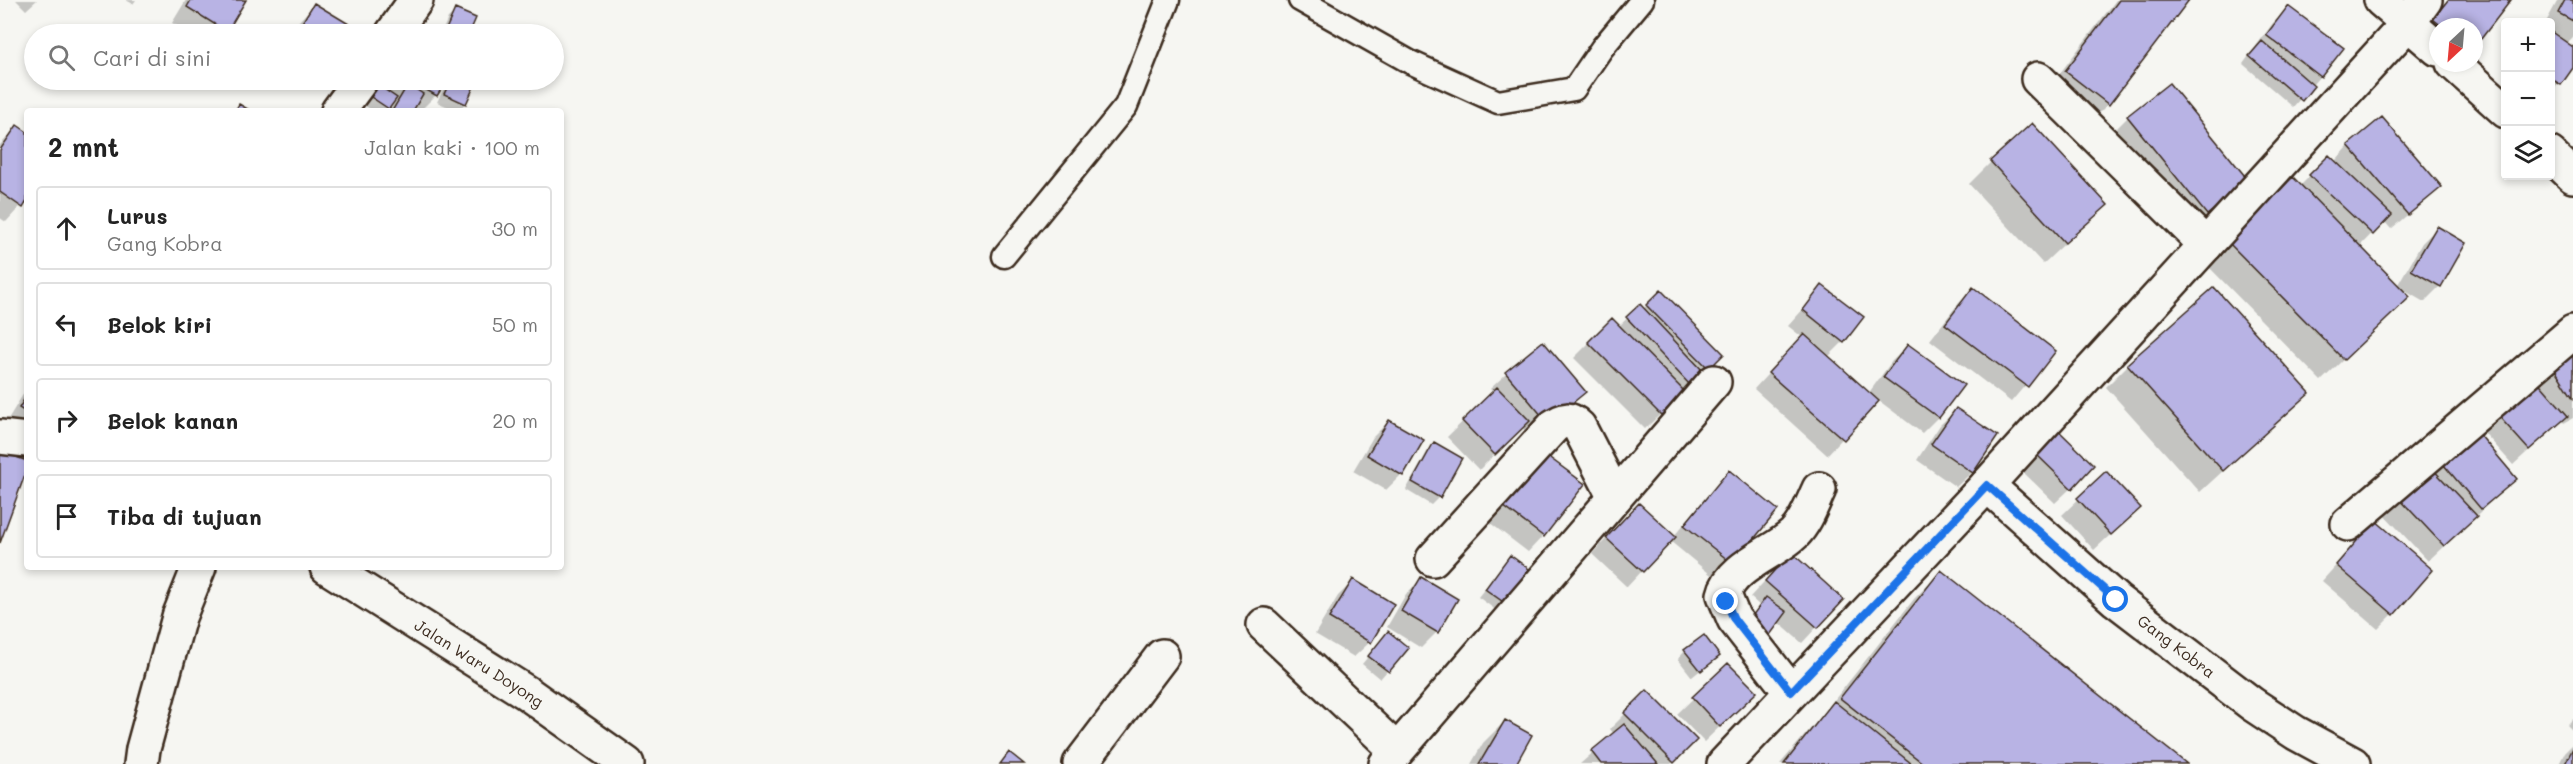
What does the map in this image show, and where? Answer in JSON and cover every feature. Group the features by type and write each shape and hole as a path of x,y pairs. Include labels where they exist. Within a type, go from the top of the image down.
{"street":[{"path":"399,24 416,0"},
{"path":"2381,0 2417,11 2429,33"},
{"path":"1724,764 1987,485 2417,11"},
{"path":"2464,72 2501,107"},
{"path":"2038,79 2206,245"},
{"path":"340,108 353,90"},
{"path":"2555,159 2573,176"},
{"path":"2348,524 2573,332"},
{"path":"1264,625 1391,757 1714,382"},
{"path":"1433,559 1554,426 1564,419 1571,419 1579,427 1615,497"},
{"path":"0,437 24,440"},
{"name":"Gang Kobra","path":"1987,485 2116,600 2234,691 2296,733 2353,764"},
{"path":"1791,692 1734,619 1724,596 1730,581 1793,535 1804,521 1819,489"},
{"path":"141,764 142,749 179,616 198,570"},
{"name":"Jalan Waru Doyong","path":"332,570 527,693 627,764"},
{"path":"1080,764 1162,656"}],"lane":[{"path":"1004,256 1126,106 1168,0"},
{"path":"1300,0 1410,62 1498,102 1574,89 1602,48 1642,0"}],"building":[{"path":"191,0 246,0 232,24 214,24 187,7"},
{"path":"2119,0 2189,0 2109,105 2065,71"},
{"path":"2448,0 2511,0 2483,36 2483,18 2434,18"},
{"path":"2565,0 2573,0 2573,21 2558,13"},
{"path":"314,3 349,24 301,24"},
{"path":"2288,6 2344,48 2321,77 2266,35"},
{"path":"455,9 476,18 473,24 448,24"},
{"path":"2555,34 2573,47 2573,68 2561,85 2555,81"},
{"path":"2262,41 2314,86 2302,101 2249,56"},
{"path":"2169,83 2249,181 2207,215 2127,116"},
{"path":"375,90 385,90 397,98 388,108 371,97"},
{"path":"404,90 417,90 423,94 415,108 394,108"},
{"path":"426,90 441,90 437,96"},
{"path":"446,90 472,90 466,104 444,94"},
{"path":"2382,117 2442,187 2408,215 2348,145"},
{"path":"2032,123 2108,205 2065,243 1990,161"},
{"path":"17,125 24,130 23,208 0,192 0,150"},
{"path":"2329,155 2392,215 2373,235 2309,175"},
{"path":"2293,177 2410,297 2344,360 2227,241"},
{"path":"2437,226 2466,243 2441,287 2411,270"},
{"path":"1822,285 1864,317 1844,343 1803,310"},
{"path":"1973,287 2056,351 2028,387 1945,324"},
{"path":"2214,287 2310,393 2223,471 2127,364"},
{"path":"1661,290 1724,354 1709,369 1646,305"},
{"path":"1640,304 1704,372 1690,385 1626,317"},
{"path":"1612,318 1685,392 1661,415 1588,342"},
{"path":"1804,334 1879,401 1844,440 1768,373"},
{"path":"1543,341 1586,392 1548,423 1505,372"},
{"path":"1908,344 1964,385 1939,418 1883,377"},
{"path":"2573,348 2573,398 2550,362"},
{"path":"2534,377 2568,416 2529,450 2495,412"},
{"path":"1497,387 1530,421 1495,455 1462,421"},
{"path":"24,400 24,411 19,408"},
{"path":"1956,408 1998,436 1973,473 1931,444"},
{"path":"1389,420 1424,440 1403,476 1367,455"},
{"path":"2474,428 2517,479 2481,509 2438,458"},
{"path":"2057,429 2094,465 2072,489 2035,453"},
{"path":"1434,442 1462,458 1440,498 1412,482"},
{"path":"1539,450 1585,484 1544,537 1499,503"},
{"path":"0,451 24,460 24,477 0,543"},
{"path":"2426,462 2477,516 2444,546 2394,493"},
{"path":"1729,470 1778,510 1733,564 1684,525"},
{"path":"2106,471 2141,508 2111,535 2077,498"},
{"path":"1639,503 1676,537 1643,572 1606,538"},
{"path":"2375,520 2433,570 2394,615 2336,565"},
{"path":"1791,552 1844,600 1818,628 1765,581"},
{"path":"1510,555 1533,572 1509,606 1485,589"},
{"path":"1941,570 2187,764 1924,764 1840,698"},
{"path":"1421,577 1458,599 1438,633 1401,611"},
{"path":"1353,579 1394,604 1371,643 1329,618"},
{"path":"1766,597 1787,612 1767,639 1747,623"},
{"path":"1388,631 1409,648 1389,672 1368,656"},
{"path":"1704,635 1720,656 1701,671 1684,650"},
{"path":"1728,663 1757,692 1720,727 1692,697"},
{"path":"1647,690 1697,740 1674,763 1624,713"},
{"path":"1834,701 1912,764 1784,764"},
{"path":"1505,720 1532,735 1516,764 1479,764"},
{"path":"1624,724 1658,764 1601,764 1591,751"},
{"path":"2573,748 2573,764 2565,764"},
{"path":"1009,752 1024,764 1000,764"}],"route":[{"path":"1726,602 1734,619 1791,692 1987,485 2116,600"}]}
